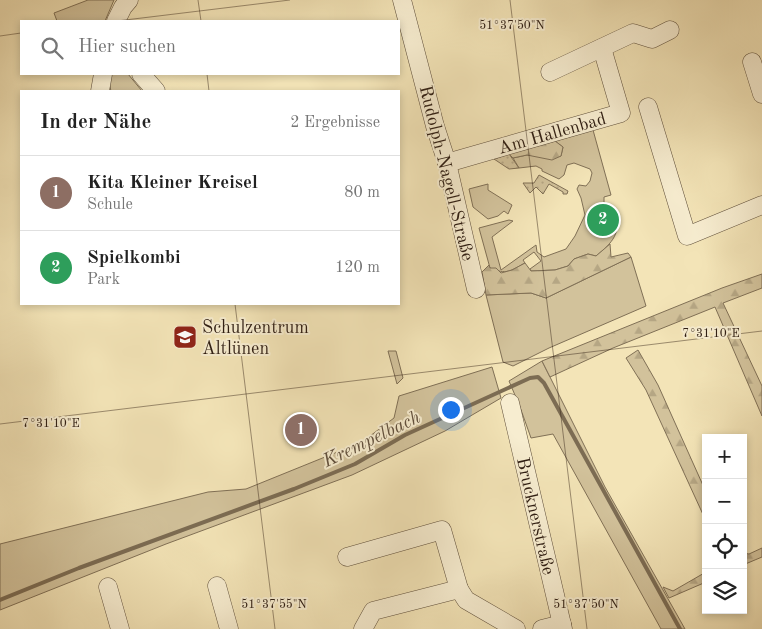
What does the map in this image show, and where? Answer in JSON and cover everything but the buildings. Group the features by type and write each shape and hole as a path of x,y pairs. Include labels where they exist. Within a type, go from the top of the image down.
{"street":[{"path":"116,20 129,0"},
{"name":"Rudolph-Nagell-Straße","path":"402,0 447,163 476,288"},
{"path":"550,72 633,33 652,39 670,30"},
{"name":"Am Hallenbad","path":"447,163 621,113 602,48"},
{"path":"752,62 762,94"},
{"path":"100,90 103,75"},
{"path":"142,75 155,90"},
{"path":"648,107 686,236 762,204"},
{"name":"Brucknerstraße","path":"510,403 562,627"},
{"path":"346,557 442,530 459,589 466,600 516,629"},
{"path":"217,586 229,629"},
{"path":"108,587 120,629"},
{"path":"363,629 373,611 459,589"},
{"path":"542,629 562,627"}],"green space":[{"path":"88,0 114,0 105,20 57,20 54,13"},
{"path":"112,75 129,75 141,90 111,90 109,83"},
{"path":"593,130 611,195 604,197 604,205 616,210 617,225 611,242 596,256 588,254 574,259 568,266 555,270 531,271 530,269 541,261 534,252 523,260 525,263 512,270 505,272 490,268 479,228 509,220 513,221 492,237 501,270 536,245 537,252 544,257 566,249 575,236 585,215 577,189 579,185 586,186 590,181 592,173 590,169 574,163 567,165 564,175 559,179 536,166 519,168 513,158 527,155 561,156 563,147 555,141"},
{"path":"555,141 563,147 561,156 552,160 527,155 513,158 509,154"},
{"path":"509,154 519,168 509,169 494,159"},
{"path":"539,175 568,191 567,194 563,194 563,192 549,184 543,194 536,187 530,193 523,183 534,183"},
{"path":"488,184 488,190 512,205 508,214 504,211 498,216 488,219 473,207 469,189"},
{"path":"610,244 611,257 628,253 631,257 546,298 531,293 486,295 482,272 489,265 490,268 496,268 501,273 525,263 531,271 555,270 568,266 574,259 588,254 596,256"},
{"path":"631,257 646,306 549,348 513,366 503,362 486,295 531,293 546,298"},
{"path":"762,274 762,288 723,303 762,386 762,416 715,307 613,348 550,377 542,361 722,288"},
{"path":"638,350 658,385 702,483 702,512 646,390 626,358"},
{"path":"388,351 396,351 403,378 397,384"},
{"path":"542,361 605,487 685,629 661,629 553,434 531,438 509,381"},
{"path":"492,367 501,398 445,431 352,475 166,544 0,610 0,544 208,492 246,489 362,442 394,418 399,396"},
{"path":"762,548 762,557 747,563 747,554"},
{"path":"702,574 702,584 669,598 663,587 673,591"}],"waterway":[{"name":"Krempelbach","path":"0,600 79,568 294,489 355,464 405,435 530,378 538,377 544,383 680,629"}],"place":[{"name":"Spielkombi","path":"603,220"},
{"name":"Schulzentrum Altlünen","path":"185,337"},
{"name":"Kita Kleiner Kreisel","path":"301,430"}]}
